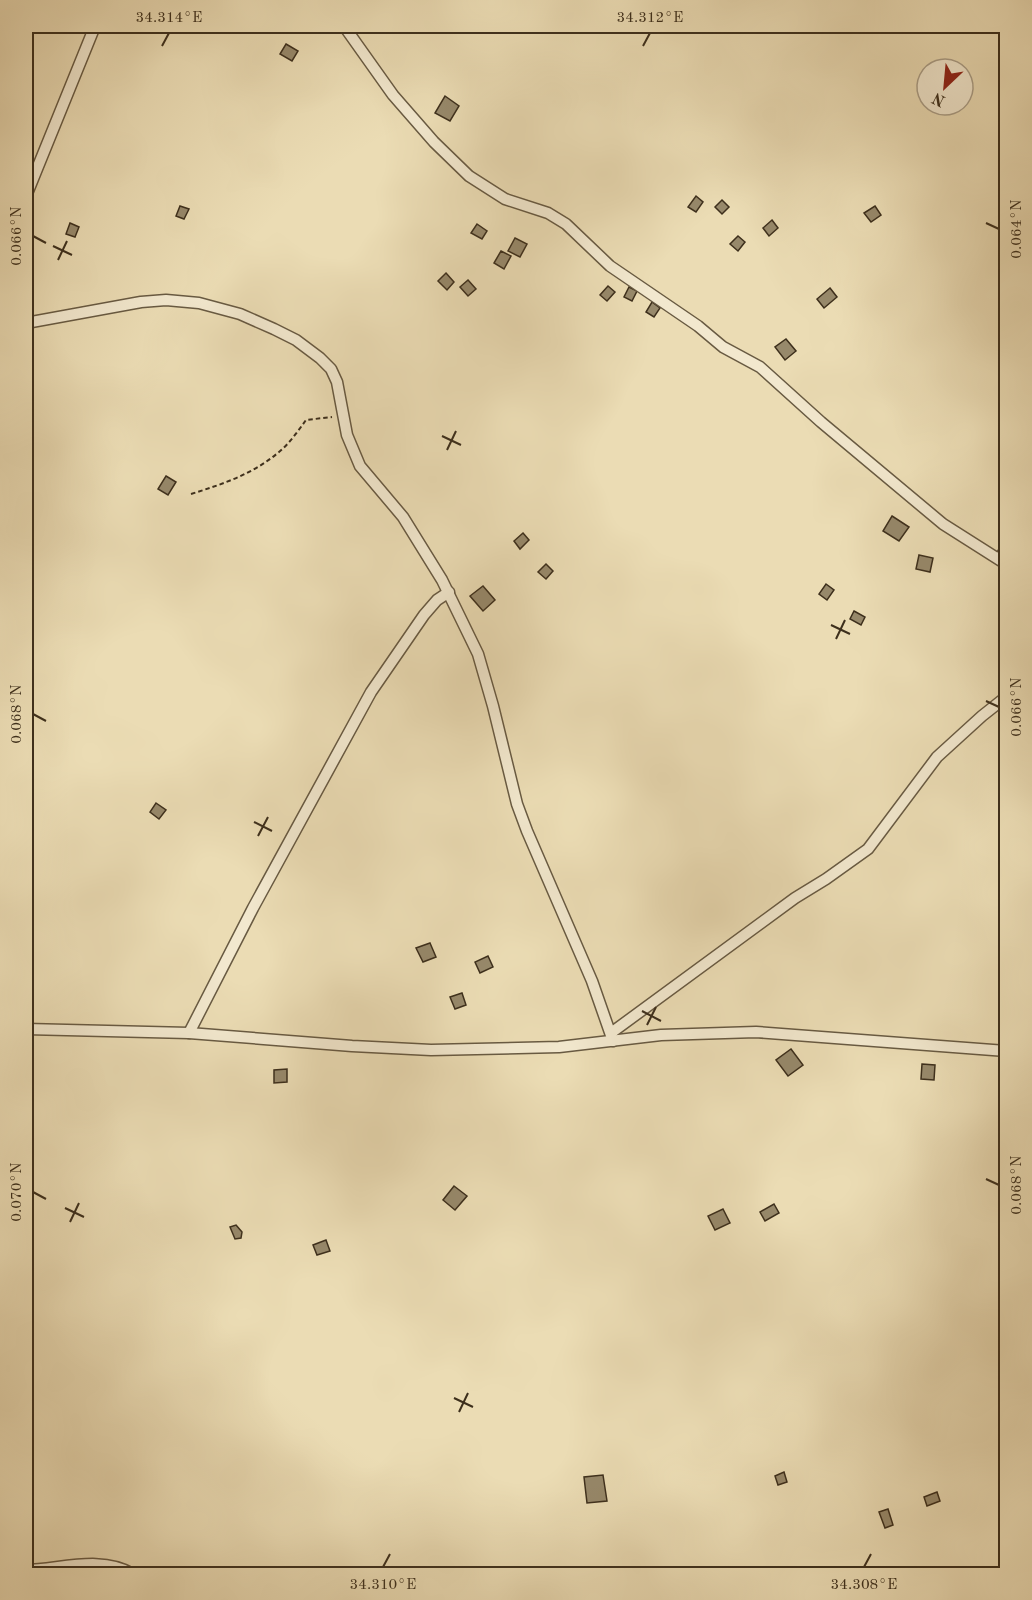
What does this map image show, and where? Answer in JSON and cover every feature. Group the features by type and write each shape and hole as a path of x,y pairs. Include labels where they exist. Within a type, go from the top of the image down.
{"street":[{"path":"26,196 95,26"},
{"path":"344,26 393,95 434,142 469,176 505,199 548,213 566,224 619,272 698,326 723,347 760,366 821,422 943,524 1003,561 1006,549"},
{"path":"26,323 141,302 166,300 199,303 229,310 274,329 296,340 331,369 337,382 347,435 360,466 403,517 449,592 478,654 526,831 592,981 612,1037"},
{"path":"189,1033 253,908 371,692 424,615 437,600 449,592"},
{"path":"612,1037 795,898 868,849 937,757 1006,697"},
{"path":"26,1029 189,1033 431,1050 548,1047 612,1037 756,1032 1006,1051"},
{"path":"26,1570 98,1564 122,1568 133,1575"}],"path":[{"path":"191,494 224,484 255,470 281,451 306,420 344,415"}],"building":[{"path":"286,44 298,51 292,61 280,54"},
{"path":"445,96 459,106 450,121 435,113"},
{"path":"696,196 703,202 696,212 688,207"},
{"path":"722,200 729,207 722,214 715,207"},
{"path":"180,206 189,209 184,219 176,216"},
{"path":"875,206 881,215 871,222 864,213"},
{"path":"772,220 778,228 769,236 763,228"},
{"path":"70,223 79,227 75,237 66,234"},
{"path":"477,224 487,231 482,239 471,233"},
{"path":"738,236 745,242 738,251 730,244"},
{"path":"515,238 527,244 520,257 508,251"},
{"path":"501,251 511,256 504,269 494,263"},
{"path":"446,273 454,282 447,290 438,281"},
{"path":"468,280 476,289 468,296 460,287"},
{"path":"608,286 615,292 607,301 600,295"},
{"path":"629,287 637,291 632,301 624,297"},
{"path":"830,288 837,297 824,308 817,299"},
{"path":"652,302 660,308 654,317 646,312"},
{"path":"786,339 796,351 785,360 775,347"},
{"path":"166,476 176,482 168,495 158,489"},
{"path":"892,516 909,527 899,541 883,531"},
{"path":"523,533 529,540 520,549 514,541"},
{"path":"919,555 933,558 930,572 916,569"},
{"path":"546,564 553,571 546,579 538,572"},
{"path":"826,584 834,590 827,600 819,594"},
{"path":"483,586 495,600 483,611 470,596"},
{"path":"854,611 865,617 861,625 850,619"},
{"path":"156,803 166,810 159,819 150,812"},
{"path":"430,943 436,957 423,962 416,948"},
{"path":"488,956 493,967 480,973 475,962"},
{"path":"462,993 466,1005 455,1009 450,997"},
{"path":"791,1049 803,1065 788,1076 776,1060"},
{"path":"922,1064 935,1065 934,1080 921,1079"},
{"path":"287,1069 287,1082 274,1083 274,1070"},
{"path":"454,1186 467,1196 455,1210 443,1200"},
{"path":"774,1204 779,1213 765,1221 760,1212"},
{"path":"723,1209 730,1223 715,1230 708,1216"},
{"path":"236,1225 242,1232 241,1238 235,1239 230,1227"},
{"path":"326,1240 330,1251 317,1255 313,1245"},
{"path":"784,1472 787,1482 778,1485 775,1476"},
{"path":"603,1475 607,1501 587,1503 584,1477"},
{"path":"937,1492 940,1501 927,1506 924,1497"},
{"path":"888,1509 893,1525 885,1528 879,1512"}]}
